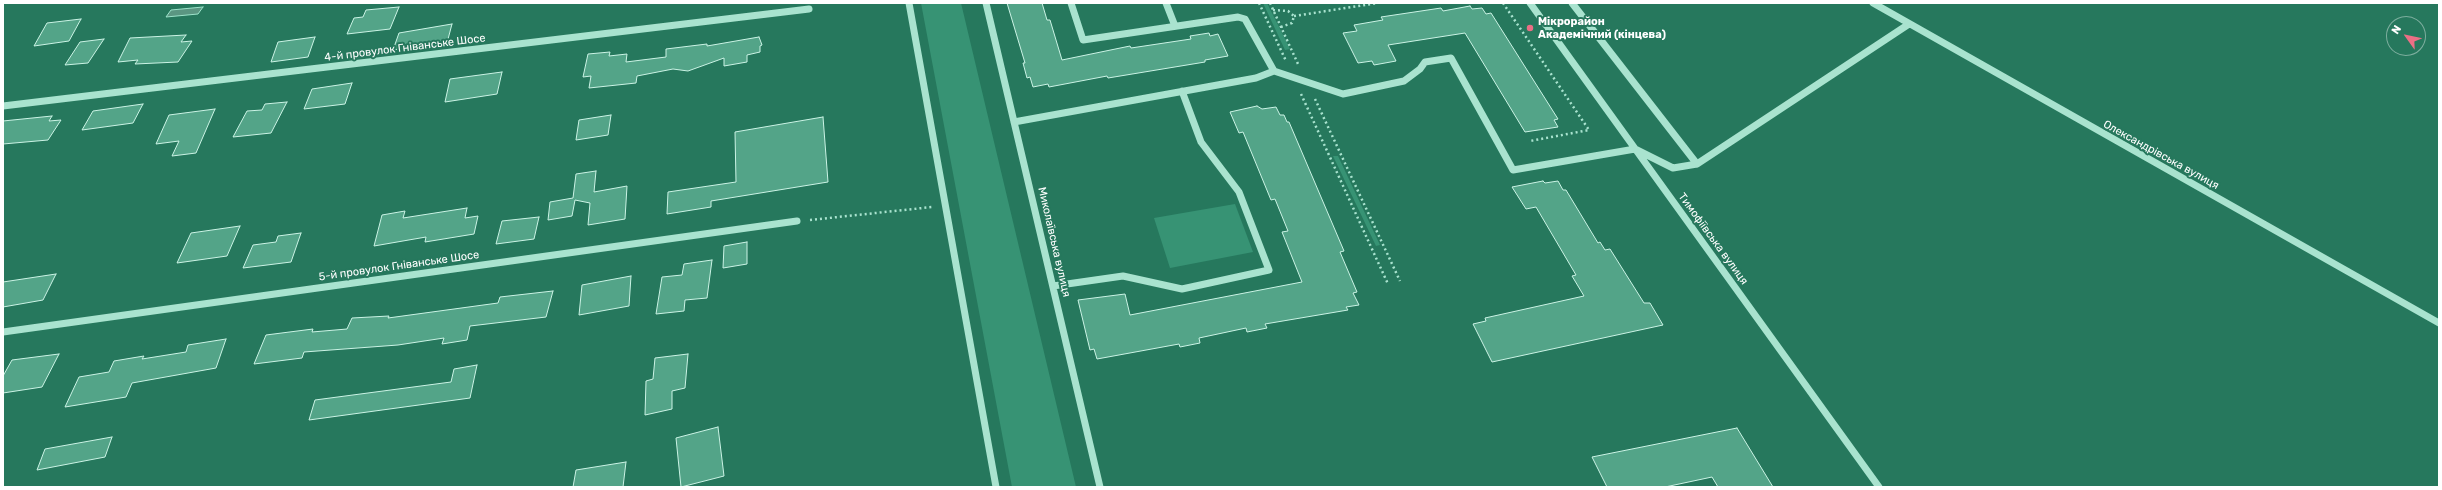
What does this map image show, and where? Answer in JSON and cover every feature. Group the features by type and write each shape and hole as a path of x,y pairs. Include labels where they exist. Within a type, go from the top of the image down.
{"street":[{"path":"909,3 996,487"},
{"name":"Миколаївська вулиця","path":"986,3 1100,487"},
{"path":"1070,3 1083,40 1238,17 1245,19 1274,71"},
{"path":"1166,3 1175,26"},
{"name":"Тимофіївська вулиця","path":"1530,3 1879,487"},
{"path":"1572,3 1697,164"},
{"name":"Олександрівська вулиця","path":"1873,3 2439,323"},
{"name":"4-й провулок Гніванське Шосе","path":"3,106 809,9"},
{"path":"1014,122 1256,78 1274,71 1343,94 1404,81 1420,69 1425,62 1451,58 1513,170 1635,149 1673,168 1697,164 1909,24"},
{"path":"1053,286 1123,276 1182,289 1269,270 1239,192 1201,142 1182,91"},
{"name":"5-й провулок Гніванське Шосе","path":"3,332 797,221"}],"path":[{"path":"1259,3 1388,284"},
{"path":"1270,3 1400,281"},
{"path":"1273,10 1288,11 1294,16 1378,3"},
{"path":"1503,3 1589,130 1530,141"},
{"path":"1281,27 1292,23 1294,16"},
{"path":"797,221 945,205"}],"shaded area":[{"path":"921,3 961,3 1076,487 1012,487"},
{"path":"1263,3 1267,3 1290,49 1285,50"},
{"path":"203,7 198,14 166,17 171,10"},
{"path":"1333,156 1338,156 1380,245 1376,246"},
{"path":"1235,204 1253,252 1170,268 1154,218"}],"building":[{"path":"1007,3 1042,3 1047,20 1050,20 1062,60 1130,46 1131,48 1191,39 1190,36 1209,33 1210,36 1218,34 1228,56 1205,60 1205,62 1108,78 1107,76 1049,87 1048,84 1033,87 1030,77 1027,78 1023,63 1025,63"},
{"path":"1470,6 1472,9 1482,8 1486,14 1491,13 1558,119 1554,120 1558,127 1525,132 1465,33 1388,45 1396,61 1374,65 1372,61 1358,63 1343,33 1357,31 1354,25 1383,20 1381,17 1441,8 1443,11"},
{"path":"399,7 390,29 347,34 354,18 363,17 366,10"},
{"path":"81,19 69,41 34,46 47,23"},
{"path":"452,24 447,43 393,50 399,33"},
{"path":"186,35 181,42 192,41 178,62 135,64 138,60 118,62 130,38"},
{"path":"315,37 308,57 271,62 278,42"},
{"path":"759,37 762,45 760,46 760,52 747,55 747,62 724,66 724,58 688,71 673,69 637,76 636,83 589,88 591,76 583,77 588,54 610,52 609,56 627,54 626,62 666,57 666,49 707,44 707,46"},
{"path":"104,39 88,63 65,65 80,42"},
{"path":"502,72 497,94 445,102 450,79"},
{"path":"352,83 345,104 304,109 312,89"},
{"path":"287,102 271,133 233,137 247,111 262,110 265,104"},
{"path":"143,104 133,123 82,130 93,111"},
{"path":"1257,106 1262,109 1276,107 1280,115 1284,115 1287,122 1289,122 1344,251 1340,252 1357,292 1353,293 1359,305 1346,307 1348,310 1265,324 1267,328 1247,332 1246,328 1199,338 1200,343 1180,347 1179,344 1097,359 1094,349 1090,350 1078,300 1125,294 1130,315 1302,282 1282,232 1288,231 1275,199 1271,200 1243,132 1239,133 1230,112"},
{"path":"215,109 196,153 172,156 179,141 156,144 169,115"},
{"path":"611,115 608,135 576,140 579,120"},
{"path":"52,116 49,121 61,120 48,140 3,144 3,121"},
{"path":"823,117 828,182 711,201 711,207 667,214 668,192 736,182 735,132"},
{"path":"596,171 594,192 627,186 625,219 588,225 590,203 575,200 572,216 548,220 550,202 573,198 576,174"},
{"path":"1543,181 1545,183 1558,181 1563,190 1566,190 1598,243 1600,242 1605,250 1610,249 1644,303 1650,303 1663,325 1492,362 1473,324 1486,321 1485,318 1584,296 1572,276 1576,275 1536,207 1526,209 1512,187"},
{"path":"467,208 465,218 478,216 474,234 425,242 426,237 374,246 382,215 405,211 403,218"},
{"path":"539,217 534,239 496,244 502,221"},
{"path":"240,226 227,256 177,263 191,233"},
{"path":"301,233 291,262 243,268 253,245 276,242 278,236"},
{"path":"747,242 747,264 723,268 724,246"},
{"path":"712,260 707,298 685,300 684,311 656,314 662,277 682,275 684,264"},
{"path":"56,274 43,300 3,307 3,282"},
{"path":"631,276 629,306 579,315 582,285"},
{"path":"553,291 546,317 470,326 467,340 442,344 444,338 398,345 304,352 302,358 254,364 266,335 313,329 312,332 347,329 352,318 389,316 388,318 498,303 500,297"},
{"path":"226,339 216,368 132,383 126,397 65,407 79,377 109,372 114,361 144,356 142,359 186,352 188,345"},
{"path":"59,354 42,387 3,393 3,376 12,360"},
{"path":"688,354 685,388 672,391 672,409 645,415 646,381 653,379 655,358"},
{"path":"477,365 470,398 309,420 315,400 451,382 454,369"},
{"path":"718,427 724,476 681,487 676,438"},
{"path":"1737,428 1773,487 1718,487 1712,477 1665,487 1607,487 1592,457"},
{"path":"112,437 105,457 37,470 45,449"},
{"path":"626,462 623,487 573,487 576,470"}],"place":[{"name":"Мікрорайон Академічний (кінцева)","path":"1530,28"}]}
